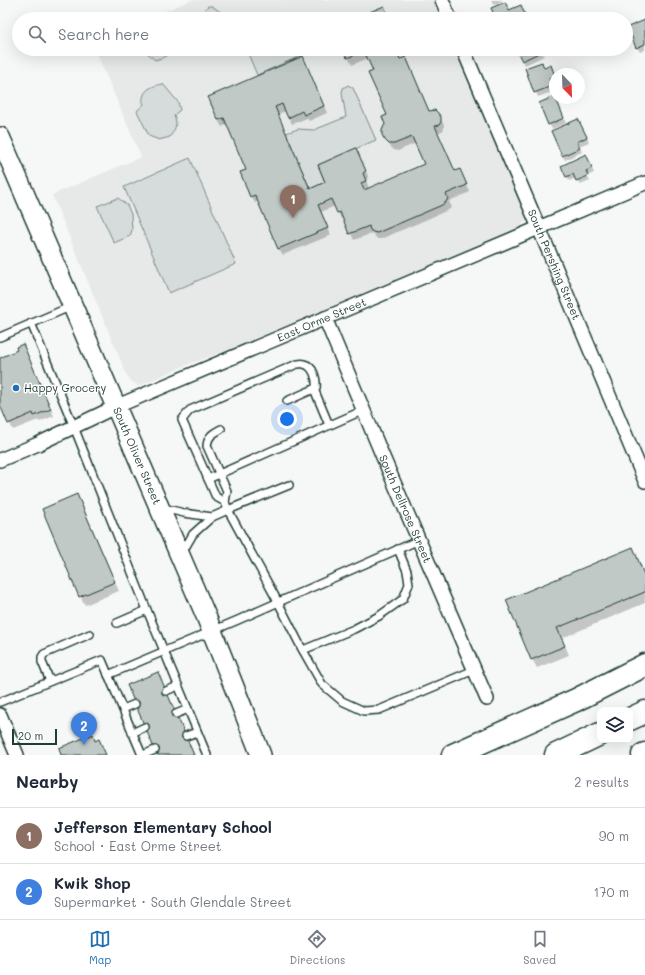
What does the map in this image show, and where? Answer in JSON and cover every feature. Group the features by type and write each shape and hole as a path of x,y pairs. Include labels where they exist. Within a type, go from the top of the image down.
{"highway":[{"path":"453,755 576,700 645,665"},
{"path":"633,718 645,712"},
{"path":"556,755 597,735"}],"main road":[{"name":"South Oliver Street","path":"2,149 72,306 212,631 261,755"}],"street":[{"path":"442,0 447,12"},
{"name":"South Pershing Street","path":"466,56 645,481"},
{"name":"East Orme Street","path":"0,460 38,444 116,407 645,184"},
{"name":"South Dellrose Street","path":"325,318 487,699"},
{"path":"0,715 17,755"}],"lane":[{"path":"0,337 72,306"},
{"path":"30,324 74,427 205,754"},
{"path":"288,401 316,388 317,380 312,370 306,364 297,364 190,410 182,420 216,497 224,502 322,684 342,701 364,711 379,710 474,670"},
{"path":"314,389 329,425"},
{"path":"208,479 364,410"},
{"path":"221,429 213,433 208,440 207,446 227,491 224,502"},
{"path":"180,557 193,534 212,517 290,484"},
{"path":"159,507 184,513 212,517"},
{"path":"108,675 419,540"},
{"path":"303,650 354,629 379,616 403,599 408,584 407,571 398,549"},
{"path":"117,622 147,610"},
{"path":"50,681 42,662 42,657 44,654 90,634"},
{"path":"0,702 102,660 142,755 155,750"},
{"path":"166,691 178,686"},
{"path":"123,709 135,704"},
{"path":"176,714 188,709"},
{"path":"132,733 145,727"},
{"path":"186,736 197,732"}],"shaded area":[{"path":"191,0 434,0 439,12 163,12"},
{"path":"208,6 212,6 220,12 203,12"},
{"path":"98,56 457,56 525,214 525,222 517,228 239,346 189,364 138,386 127,376 52,195 141,157"},
{"path":"151,56 166,56 165,57 155,60"},
{"path":"249,56 300,56 257,75"},
{"path":"163,84 178,102 180,110 174,115 176,122 170,137 159,140 149,136 137,111 144,104 144,95 148,89"},
{"path":"348,85 353,88 376,140 318,165 325,182 310,189 286,133 298,129 314,130 346,117 342,93 343,88"},
{"path":"190,158 236,264 169,293 124,187"},
{"path":"118,198 127,205 131,214 132,230 130,236 114,243 97,206"}],"building":[{"path":"505,2 509,10 521,5 524,12 493,12 491,8"},
{"path":"384,6 387,12 370,12"},
{"path":"645,20 645,44 636,48 633,40 633,25"},
{"path":"303,56 324,106 304,115 302,111 288,118 282,104 275,107 310,189 325,182 318,165 356,148 366,171 363,173 366,181 361,183 364,190 424,164 412,137 394,144 389,144 382,135 382,130 385,124 382,117 387,115 368,73 373,71 366,56 399,56 400,59 406,57 429,111 435,110 441,117 441,122 439,125 435,126 455,171 460,169 467,185 446,194 448,198 442,205 377,233 370,230 369,226 349,234 340,212 337,213 331,199 318,205 328,228 278,249 255,195 250,197 240,172 246,170 224,118 218,120 208,97"},
{"path":"520,56 532,56 522,61"},
{"path":"542,62 544,68 551,65 552,68 549,68 549,87 534,93 525,68"},
{"path":"549,99 549,104 558,104 564,118 548,125 539,103"},
{"path":"578,119 587,137 577,142 580,148 562,156 551,131"},
{"path":"586,154 592,168 586,171 588,176 576,181 573,174 566,177 561,166"},
{"path":"23,344 51,409 34,416 33,413 8,424 0,405 0,358 17,350 16,347"},
{"path":"77,494 115,582 79,597 42,509"},
{"path":"633,547 645,577 645,592 557,628 565,646 531,660 506,600"},
{"path":"158,672 194,755 157,755 127,685"},
{"path":"93,734 95,741 99,739 106,755 61,755 59,748"}],"place":[{"name":"Jefferson Elementary School","path":"293,218"},
{"name":"Happy Grocery","path":"16,388"},
{"name":"Kwik Shop","path":"84,745"}]}
